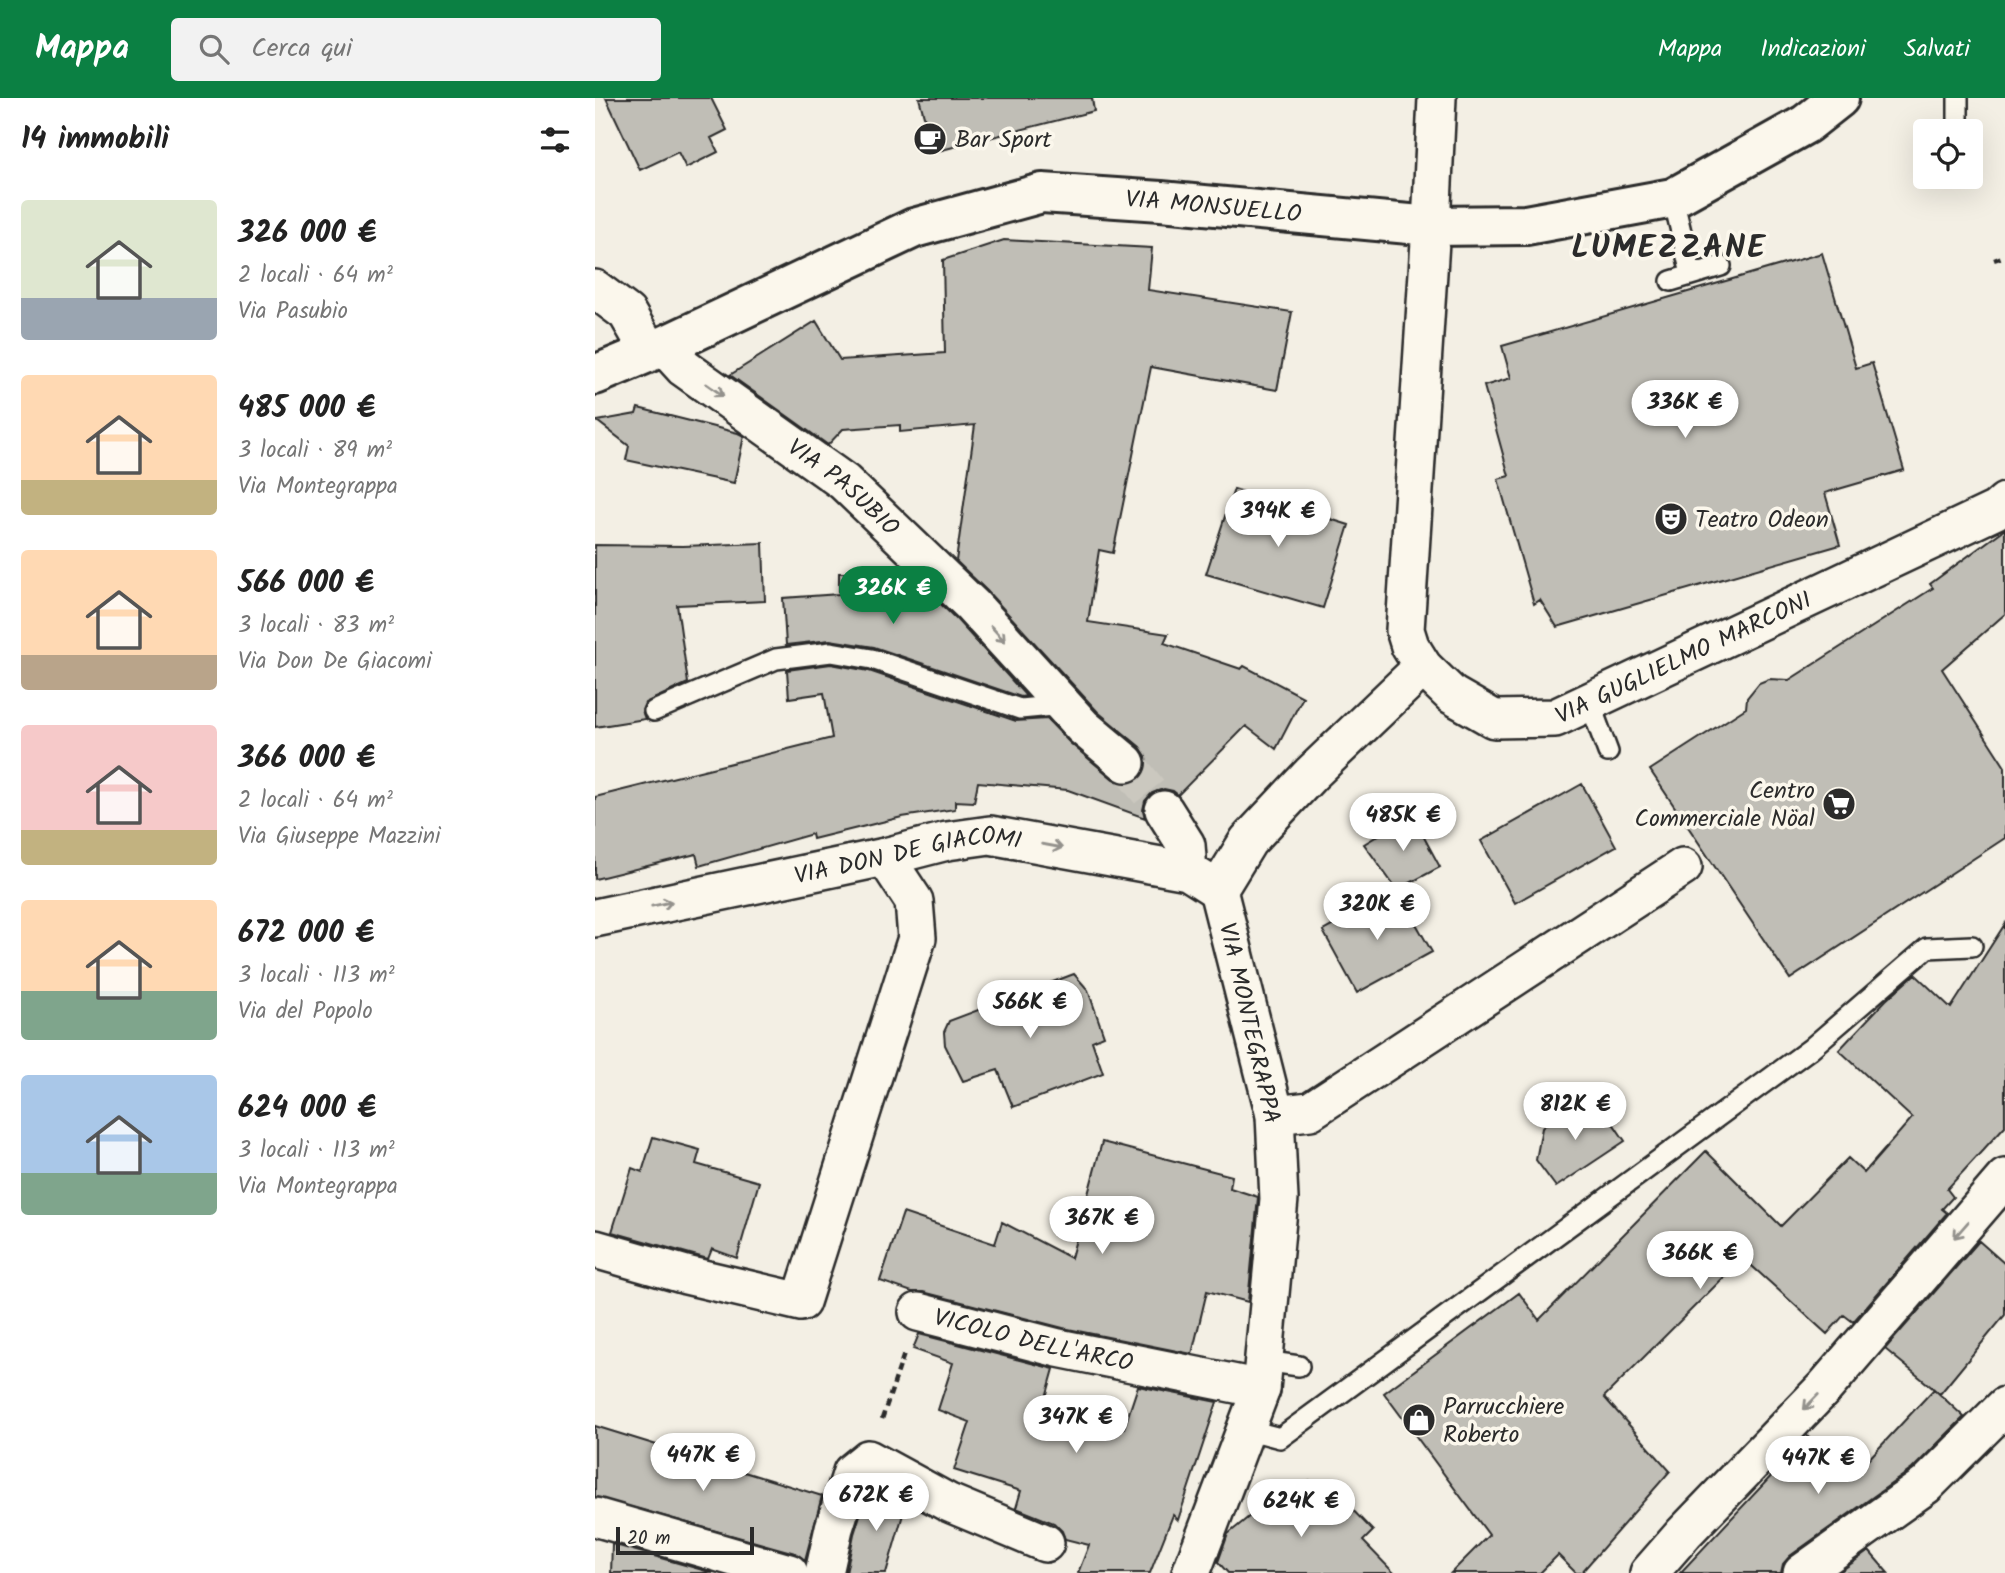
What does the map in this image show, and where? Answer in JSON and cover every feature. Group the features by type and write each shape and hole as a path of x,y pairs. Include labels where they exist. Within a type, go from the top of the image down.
{"main road":[{"name":"VIA MONSUELLO","path":"595,375 914,228 1042,193 1431,226 1526,225 1673,198 1807,124 1839,98"}],"street":[{"name":"VIA GUGLIELMO MARCONI","path":"1437,98 1405,630 1410,646 1423,667 1452,695 1494,719 1555,718 1984,515 2005,502"},
{"name":"VIA PASUBIO","path":"595,289 627,313 657,348 844,482 972,605 1083,727 1126,763"},
{"name":"VIA MONTEGRAPPA","path":"1191,1573 1246,1429 1274,1372 1279,1199 1275,1115 1218,890 1248,841 1311,774 1423,667"},
{"path":"1164,810 1186,845 1188,871"},
{"name":"VIA DON DE GIACOMI","path":"595,918 885,858 947,841 991,835 1188,871 1218,890"},
{"path":"595,1249 686,1275 801,1302 917,938 914,901 885,858"},
{"path":"1275,1115 1310,1111 1683,867"},
{"path":"1649,1573 1825,1387 2005,1178"},
{"name":"VICOLO DELL'ARCO","path":"918,1312 1058,1348 1274,1372"},
{"path":"1802,1573 1926,1485 2005,1406"},
{"path":"824,1573 834,1528 852,1472 868,1460 947,1502 1045,1543"},
{"path":"595,1517 789,1573"}],"lane":[{"path":"1958,98 1958,119"},
{"path":"1673,198 1691,274"},
{"path":"1671,281 1721,266"},
{"path":"654,711 776,659 831,652 872,659 1020,709 1063,705"},
{"path":"1589,701 1608,752"},
{"path":"1246,1429 1280,1438 1810,1049 1927,948 1972,946"}],"path":[{"path":"1994,260 2005,256"},
{"name":"VICOLO DELL'ARCO","path":"868,1460 918,1312"}],"building":[{"path":"606,98 711,98 727,130 711,138 718,152 686,168 678,152 640,170"},
{"path":"919,98 1092,98 1094,111 934,152"},
{"path":"1004,240 1152,248 1148,290 1292,312 1277,390 1151,367 1113,553 1099,550 1088,622 1168,634 1164,643 1241,669 1244,666 1303,697 1276,749 1246,726 1178,795 1164,789 1152,793 1145,801 1145,818 1068,790 978,782 974,802 955,801 955,809 902,817 813,839 812,834 699,866 696,854 595,879 595,797 832,738 824,693 789,698 787,670 831,664 869,671 1016,721 1047,719 1070,743 1113,779 1123,784 1133,783 1142,776 1147,766 1146,756 1140,747 1098,712 956,561 975,425 900,432 900,425 843,429 828,445 730,375 816,321 840,360 945,353 943,260"},
{"path":"1822,253 1856,368 1872,363 1904,470 1825,493 1840,545 1557,627 1540,600 1534,604 1498,479 1509,476 1484,386 1511,378 1502,346"},
{"path":"638,408 744,436 734,483 626,460 629,446 597,421 636,414"},
{"path":"1234,489 1349,525 1323,608 1206,574"},
{"name":"Centro Commerciale Nöal","path":"2005,529 2005,614 1942,669 2005,767 2005,838 1790,979 1650,770 1746,708 1747,698 1759,683 1769,679 1789,680 1933,588 1930,584"},
{"path":"763,543 765,601 677,605 688,683 645,703 642,710 645,719 595,727 595,545"},
{"path":"839,573 886,573 915,579 957,620 1026,696 1021,697 874,647 830,640 786,645 783,598 839,594"},
{"path":"1582,784 1616,846 1515,903 1481,841"},
{"path":"1412,815 1440,867 1397,890 1364,844"},
{"path":"1397,890 1432,952 1357,993 1323,931"},
{"path":"2005,924 2005,1126 1947,1189 1953,1197 1942,1209 1947,1213 1853,1322 1844,1315 1827,1334 1743,1258 1604,1397 1670,1471 1581,1573 1576,1573 1558,1555 1540,1573 1451,1573 1489,1535 1384,1393 1519,1293 1539,1320 1706,1151 1781,1226 1848,1158 1864,1173 1912,1118 1839,1050 1886,1000 1915,974 1951,1008"},
{"path":"1074,974 1088,990 1104,1036 1092,1041 1103,1073 1013,1107 998,1070 963,1081 945,1045 944,1032 949,1021"},
{"path":"1579,1104 1590,1105 1608,1116 1625,1141 1556,1187 1536,1160 1542,1128 1558,1112"},
{"path":"653,1137 700,1150 696,1164 759,1182 737,1258 712,1249 708,1259 612,1232 632,1168 642,1172"},
{"path":"1102,1142 1232,1176 1230,1188 1258,1197 1248,1302 1207,1291 1192,1354 1063,1328 923,1292 912,1292 880,1281 903,1213 995,1244 1002,1222 1071,1258"},
{"path":"1979,1241 2005,1264 2005,1315 1940,1394 1885,1349"},
{"path":"919,1334 1054,1369 1043,1408 1124,1428 1138,1386 1217,1402 1178,1520 1173,1515 1150,1573 1078,1573 1089,1545 1065,1539 1054,1523 1016,1508 1021,1491 954,1470 970,1422 938,1410 953,1363 913,1349"},
{"path":"1934,1389 1964,1417 1912,1469 1790,1556 1783,1564 1781,1573 1680,1573 1808,1437 1851,1478"},
{"path":"595,1426 822,1496 805,1560 795,1553 595,1497"},
{"path":"1310,1481 1336,1512 1345,1502 1373,1531 1363,1541 1394,1573 1228,1573 1218,1562 1228,1534 1284,1488 1291,1497"},
{"path":"870,1484 906,1504 886,1573 846,1573 854,1534"},
{"path":"612,1544 713,1573 611,1573"},
{"path":"1869,1551 1888,1573 1838,1573"}],"tunnel":[{"path":"1126,763 1164,810"}],"place":[{"name":"Bar Sport","path":"930,139"},
{"name":"Teatro Odeon","path":"1671,519"},
{"name":"Centro Commerciale Nöal","path":"1839,804"},
{"name":"Parrucchiere Roberto","path":"1419,1420"}],"district":[{"name":"LUMEZZANE","path":"1669,246"}]}
